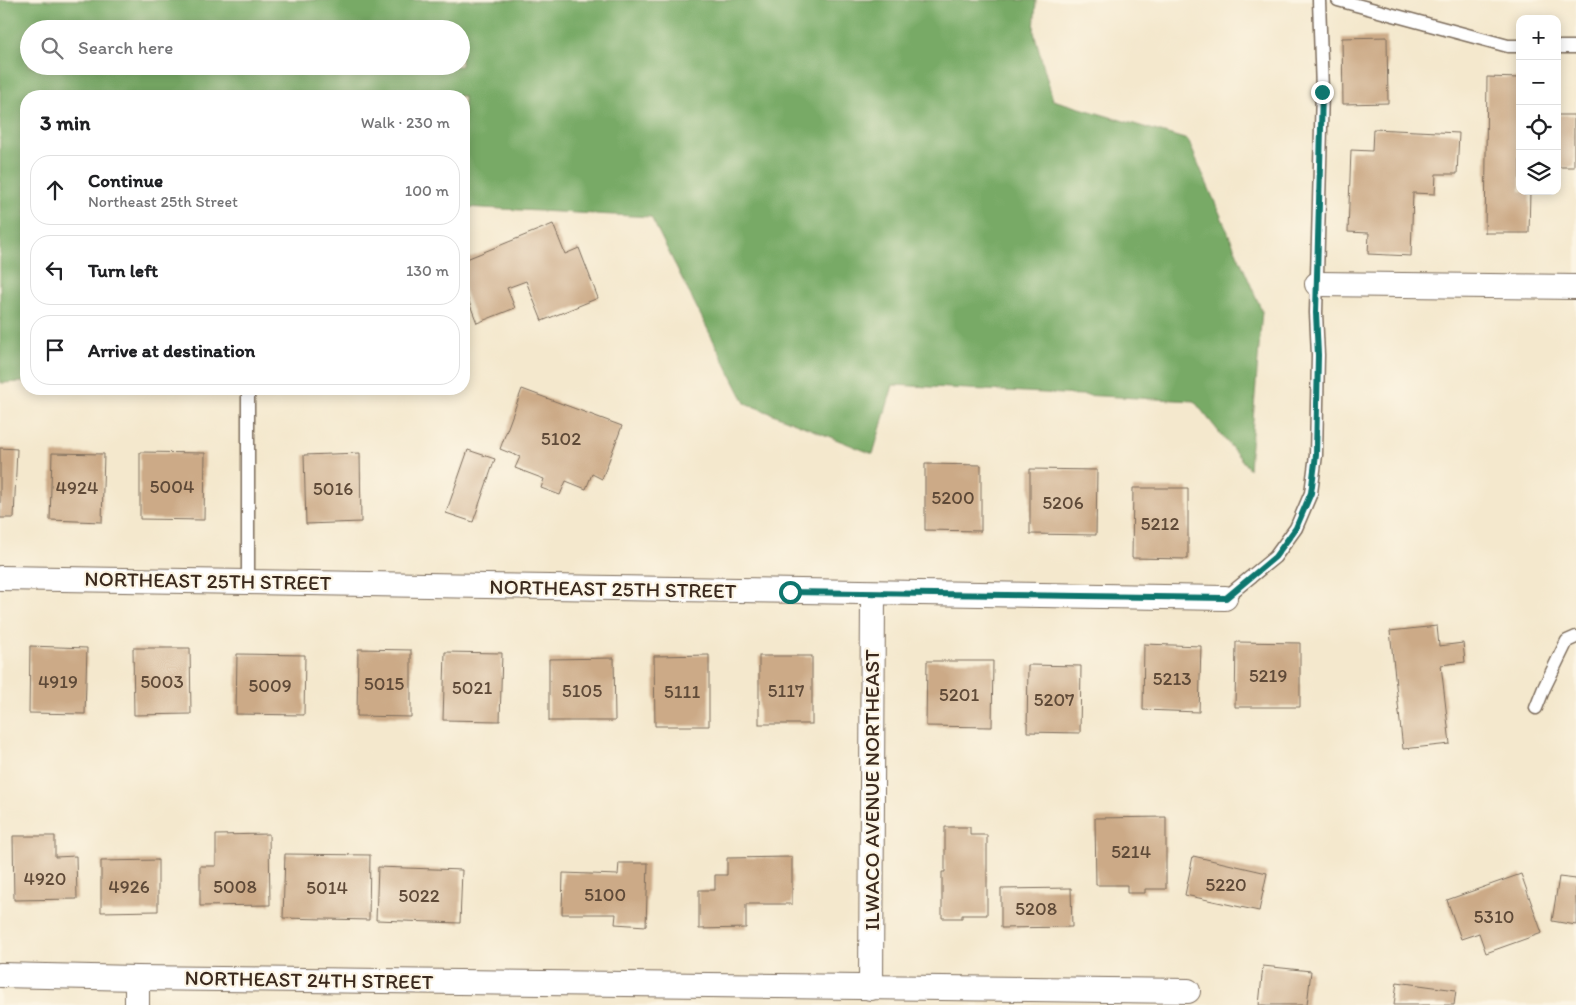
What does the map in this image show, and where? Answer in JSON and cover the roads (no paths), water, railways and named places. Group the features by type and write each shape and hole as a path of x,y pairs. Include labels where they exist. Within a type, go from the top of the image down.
{"street":[{"path":"1317,284 1576,287"},
{"name":"NORTHEAST 25TH STREET","path":"0,578 1226,598"},
{"name":"ILWACO AVENUE NORTHEAST","path":"871,988 873,593"},
{"name":"NORTHEAST 24TH STREET","path":"0,975 1188,991"},
{"path":"137,978 137,1005"}],"lane":[{"path":"1226,598 1275,557 1296,528 1311,493 1316,455 1318,355 1316,313 1322,92 1319,0"},
{"path":"1338,0 1508,46 1516,46"},
{"path":"1561,46 1576,47"},
{"path":"248,395 248,582"},
{"path":"1536,708 1568,641 1576,637"}]}
